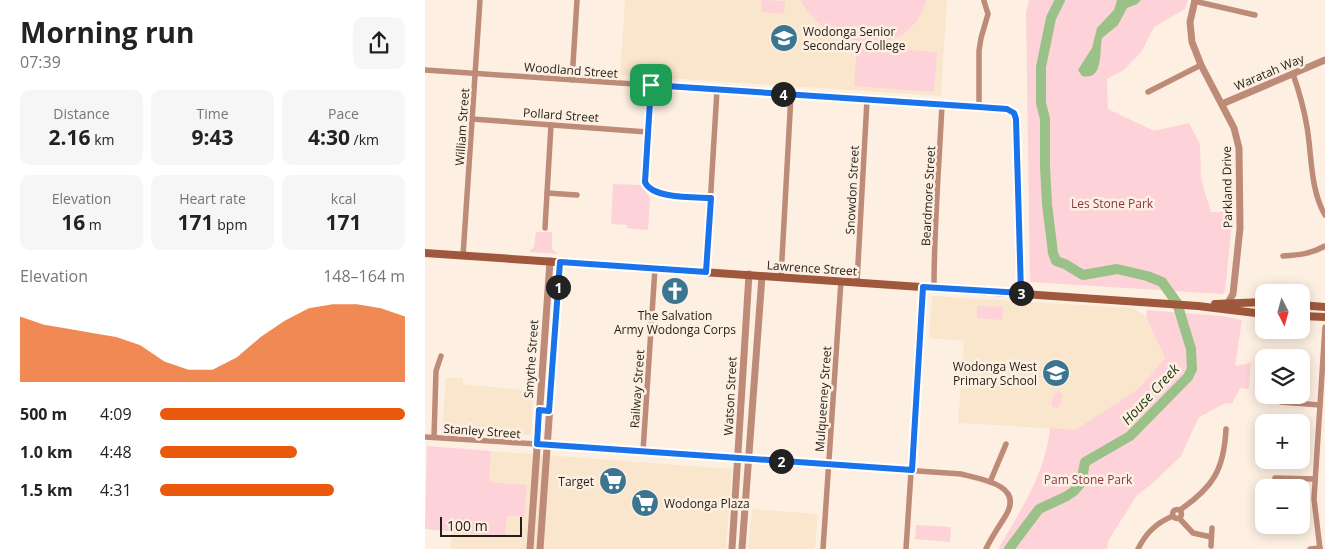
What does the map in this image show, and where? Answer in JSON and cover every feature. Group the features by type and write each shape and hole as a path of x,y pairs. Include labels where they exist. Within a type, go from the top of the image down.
{"main road":[{"name":"Lawrence Street","path":"425,253 1198,306 1255,303"},
{"name":"Lawrence Street","path":"1232,305 1255,311"},
{"path":"1310,306 1325,307"},
{"path":"1310,316 1325,317"}],"street":[{"name":"William Street","path":"463,256 480,0"},
{"path":"572,80 577,0"},
{"path":"979,107 979,52 988,14 984,1"},
{"path":"1195,1 1255,16"},
{"name":"Parkland Drive","path":"1195,1 1190,22 1192,42 1201,65 1237,137 1240,165 1240,228 1232,305"},
{"name":"Waratah Way","path":"1222,104 1325,60"},
{"path":"1148,92 1201,65"},
{"name":"Woodland Street","path":"425,70 1007,109 1014,113 1016,119 1021,293"},
{"path":"1293,74 1307,128 1316,193 1325,215"},
{"path":"651,85 645,182 647,186 651,190 664,194 711,198"},
{"path":"706,272 717,90"},
{"path":"781,277 791,95"},
{"name":"Snowdon Street","path":"857,282 867,100"},
{"name":"Beardmore Street","path":"934,287 933,264 937,169 941,139 942,105"},
{"name":"Pollard Street","path":"472,119 647,132"},
{"path":"545,228 551,125"},
{"path":"547,193 577,195"},
{"path":"1283,256 1301,255 1325,246"},
{"name":"Smythe Street","path":"530,546 549,261"},
{"name":"Smythe Street","path":"540,547 560,262"},
{"name":"Railway Street","path":"643,451 655,268"},
{"name":"Watson Street","path":"732,549 749,274"},
{"name":"Watson Street","path":"742,549 762,276"},
{"name":"Mulqueeney Street","path":"823,549 841,281"},
{"path":"906,549 923,287"},
{"path":"547,300 557,300"},
{"path":"747,300 759,301"},
{"path":"1310,549 1320,548 1314,499 1325,327"},
{"path":"434,437 436,371 441,356"},
{"path":"1307,404 1320,405"},
{"path":"539,410 549,411"},
{"path":"1211,537 1193,533 1176,517 1174,510 1180,510 1197,498 1214,480 1222,460 1226,429"},
{"name":"Stanley Street","path":"425,437 537,444"},
{"path":"739,438 750,439"},
{"path":"537,444 961,474 990,482 1003,488 1010,495 1012,503 992,535 986,549"},
{"path":"990,482 1006,444"},
{"path":"535,466 546,467"},
{"path":"737,477 747,478"},
{"path":"1275,478 1315,479"},
{"path":"1138,549 1152,528 1162,520 1176,517"},
{"path":"1317,526 1325,525"},
{"path":"1211,528 1211,546"},
{"path":"530,546 540,547"}],"shaded area":[{"name":"Wodonga Senior Secondary College","path":"625,0 947,0 941,96 620,75"},
{"path":"1117,0 1141,0 1127,8 1118,25 1102,38 1099,64 1094,74 1082,76 1078,70 1092,48 1097,28 1114,10"},
{"name":"Wodonga West Primary School","path":"934,296 1133,308 1146,317 1165,358 1138,389 1075,430 958,423 964,341 929,338 932,298"},
{"path":"446,378 463,378 463,384 533,391 531,435 442,430"},
{"path":"491,451 732,469 726,549 450,549 452,531 505,537 507,516 524,517 489,482"},
{"path":"752,509 818,514 815,549 748,549"}],"green space":[{"path":"762,0 785,1 784,14 761,12"},
{"path":"800,0 926,0 920,16 909,30 885,42 871,44 843,38 830,32 808,12"},
{"name":"Les Stone Park","path":"1029,0 1188,0 1185,9 1154,27 1142,51 1124,70 1107,79 1108,109 1154,131 1189,123 1200,144 1201,179 1211,212 1233,212 1225,291 1222,294 1030,282 1026,13"},
{"path":"857,46 937,52 934,92 854,86"},
{"path":"613,184 640,185 650,197 648,230 627,228 627,225 611,224"},
{"path":"536,232 552,232 552,249 558,254 529,252 534,247"},
{"path":"977,306 1003,307 1002,320 977,318"},
{"name":"Pam Stone Park","path":"1147,310 1223,316 1242,320 1235,366 1251,363 1249,389 1240,388 1232,404 1226,403 1199,417 1181,456 1152,484 1137,495 1108,541 1107,549 998,549 1038,476 1048,444 1050,428 1075,430 1138,389 1165,358 1146,317"},
{"path":"1058,391 1063,395 1057,408 1051,404"},
{"path":"427,446 491,451 489,482 527,485 524,517 507,516 505,537 425,529"},
{"path":"916,525 951,527 950,542 915,539"}],"waterway":[{"name":"House Creek","path":"1009,549 1039,509 1067,496 1081,483 1085,462 1130,436 1188,377 1192,369 1191,349 1177,303 1162,282 1147,276 1117,269 1083,275 1056,261 1053,253 1047,204 1045,119 1041,103 1041,67 1051,18 1060,0"}],"place":[{"name":"Wodonga Senior Secondary College","path":"784,38"},
{"name":"The Salvation Army Wodonga Corps","path":"675,291"},
{"name":"Wodonga West Primary School","path":"1056,373"},
{"name":"Target","path":"613,481"},
{"name":"Wodonga Plaza","path":"645,503"}],"route":[{"path":"651,85 1007,109 1015,114 1021,293 923,287 912,470 537,444 539,410 549,411 560,262 706,272 711,198 657,192 651,190 645,182 651,85"}]}
